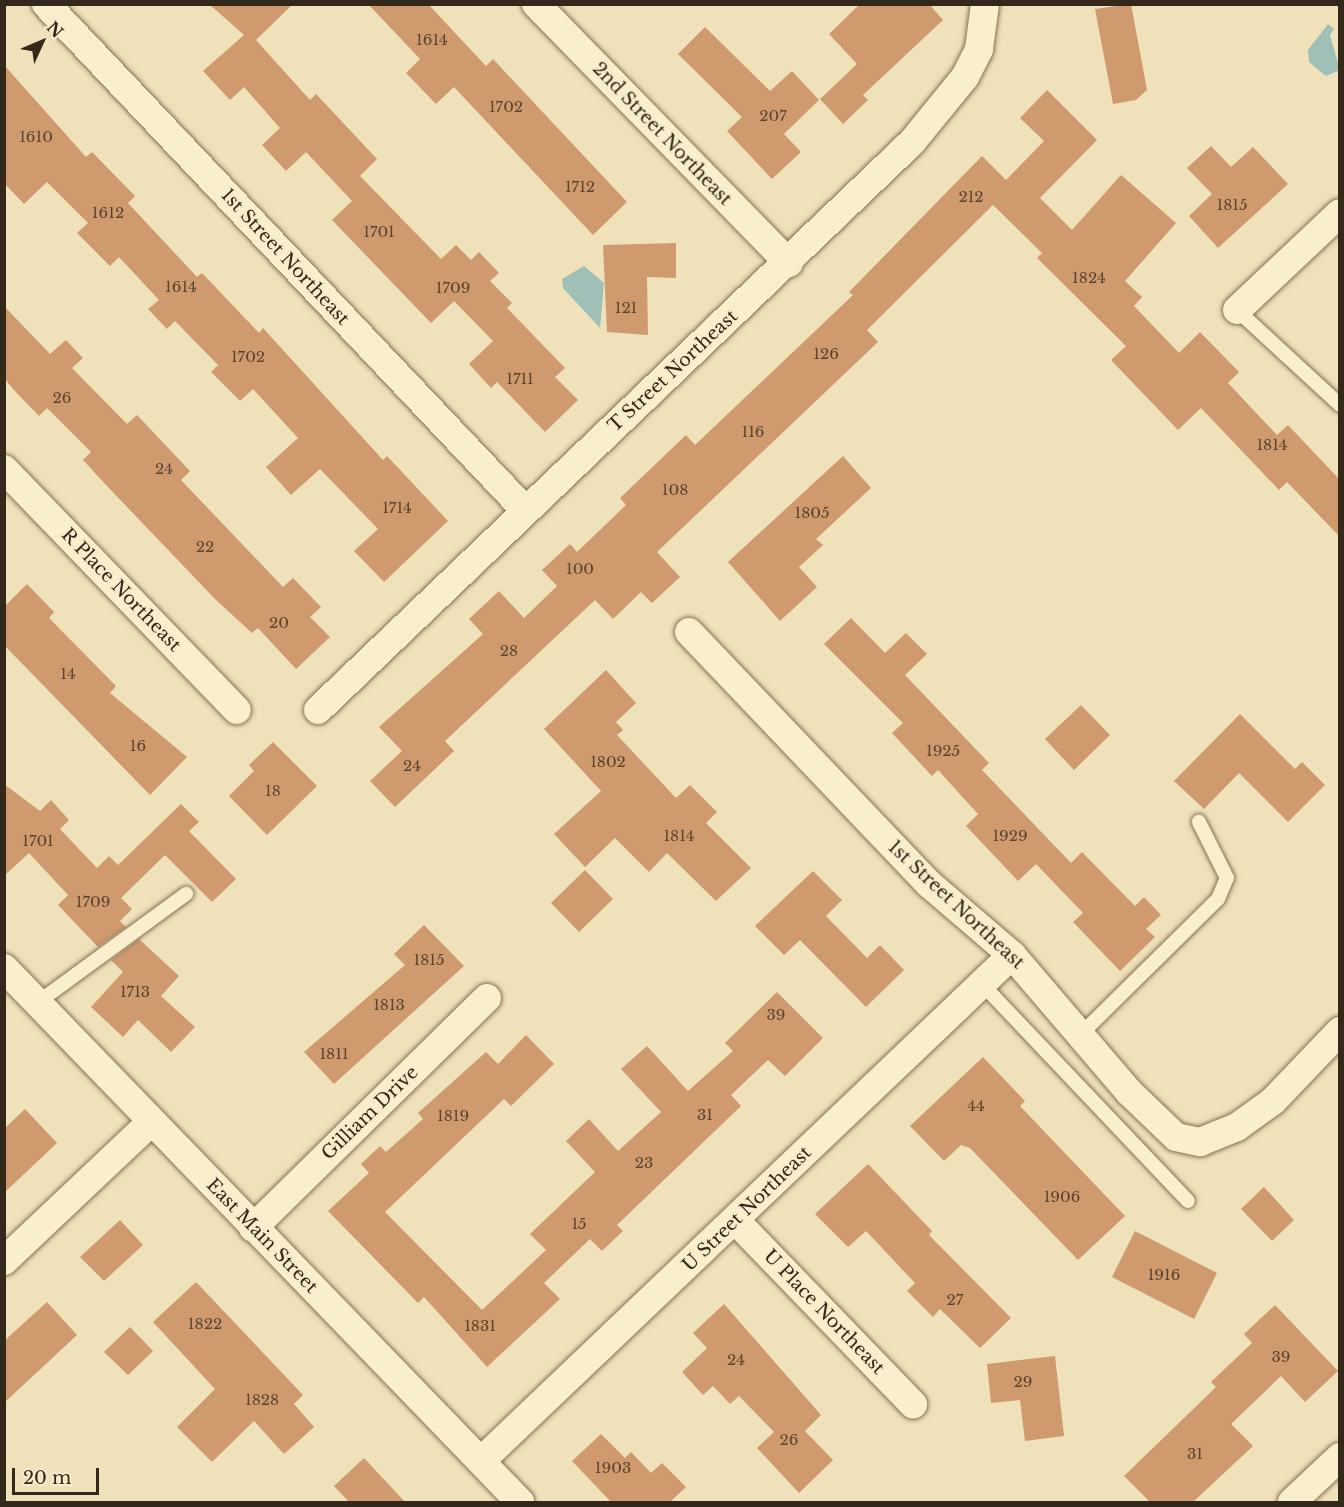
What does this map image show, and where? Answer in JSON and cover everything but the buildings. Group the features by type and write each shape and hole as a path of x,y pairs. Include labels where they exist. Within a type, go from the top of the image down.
{"street":[{"name":"1st Street Northeast","path":"46,4 525,510"},
{"name":"2nd Street Northeast","path":"536,4 789,263"},
{"name":"T Street Northeast","path":"318,710 525,510 789,263 946,104 979,49 985,4"},
{"path":"1237,310 1340,213"},
{"name":"R Place Northeast","path":"4,469 237,710"},
{"name":"1st Street Northeast","path":"689,632 928,883 1012,955 1161,1126 1183,1140 1200,1142 1228,1132 1273,1101 1340,1031"},
{"name":"U Street Northeast","path":"481,1461 736,1221 1012,955"},
{"name":"East Main Street","path":"4,968 520,1503"},
{"name":"Gilliam Drive","path":"253,1228 487,998"},
{"path":"4,1261 151,1122"},
{"name":"U Place Northeast","path":"736,1221 913,1404"},
{"path":"1292,1503 1340,1457"}],"lane":[{"path":"1237,310 1340,405"},
{"path":"1080,1035 1218,899 1227,878 1199,822"},
{"path":"36,1003 186,894"},
{"path":"982,984 1188,1201"}],"water":[{"path":"1328,24 1334,29 1330,35 1340,70 1326,76 1309,62 1308,50"},
{"path":"584,266 604,283 600,328 563,288 562,279"}]}
